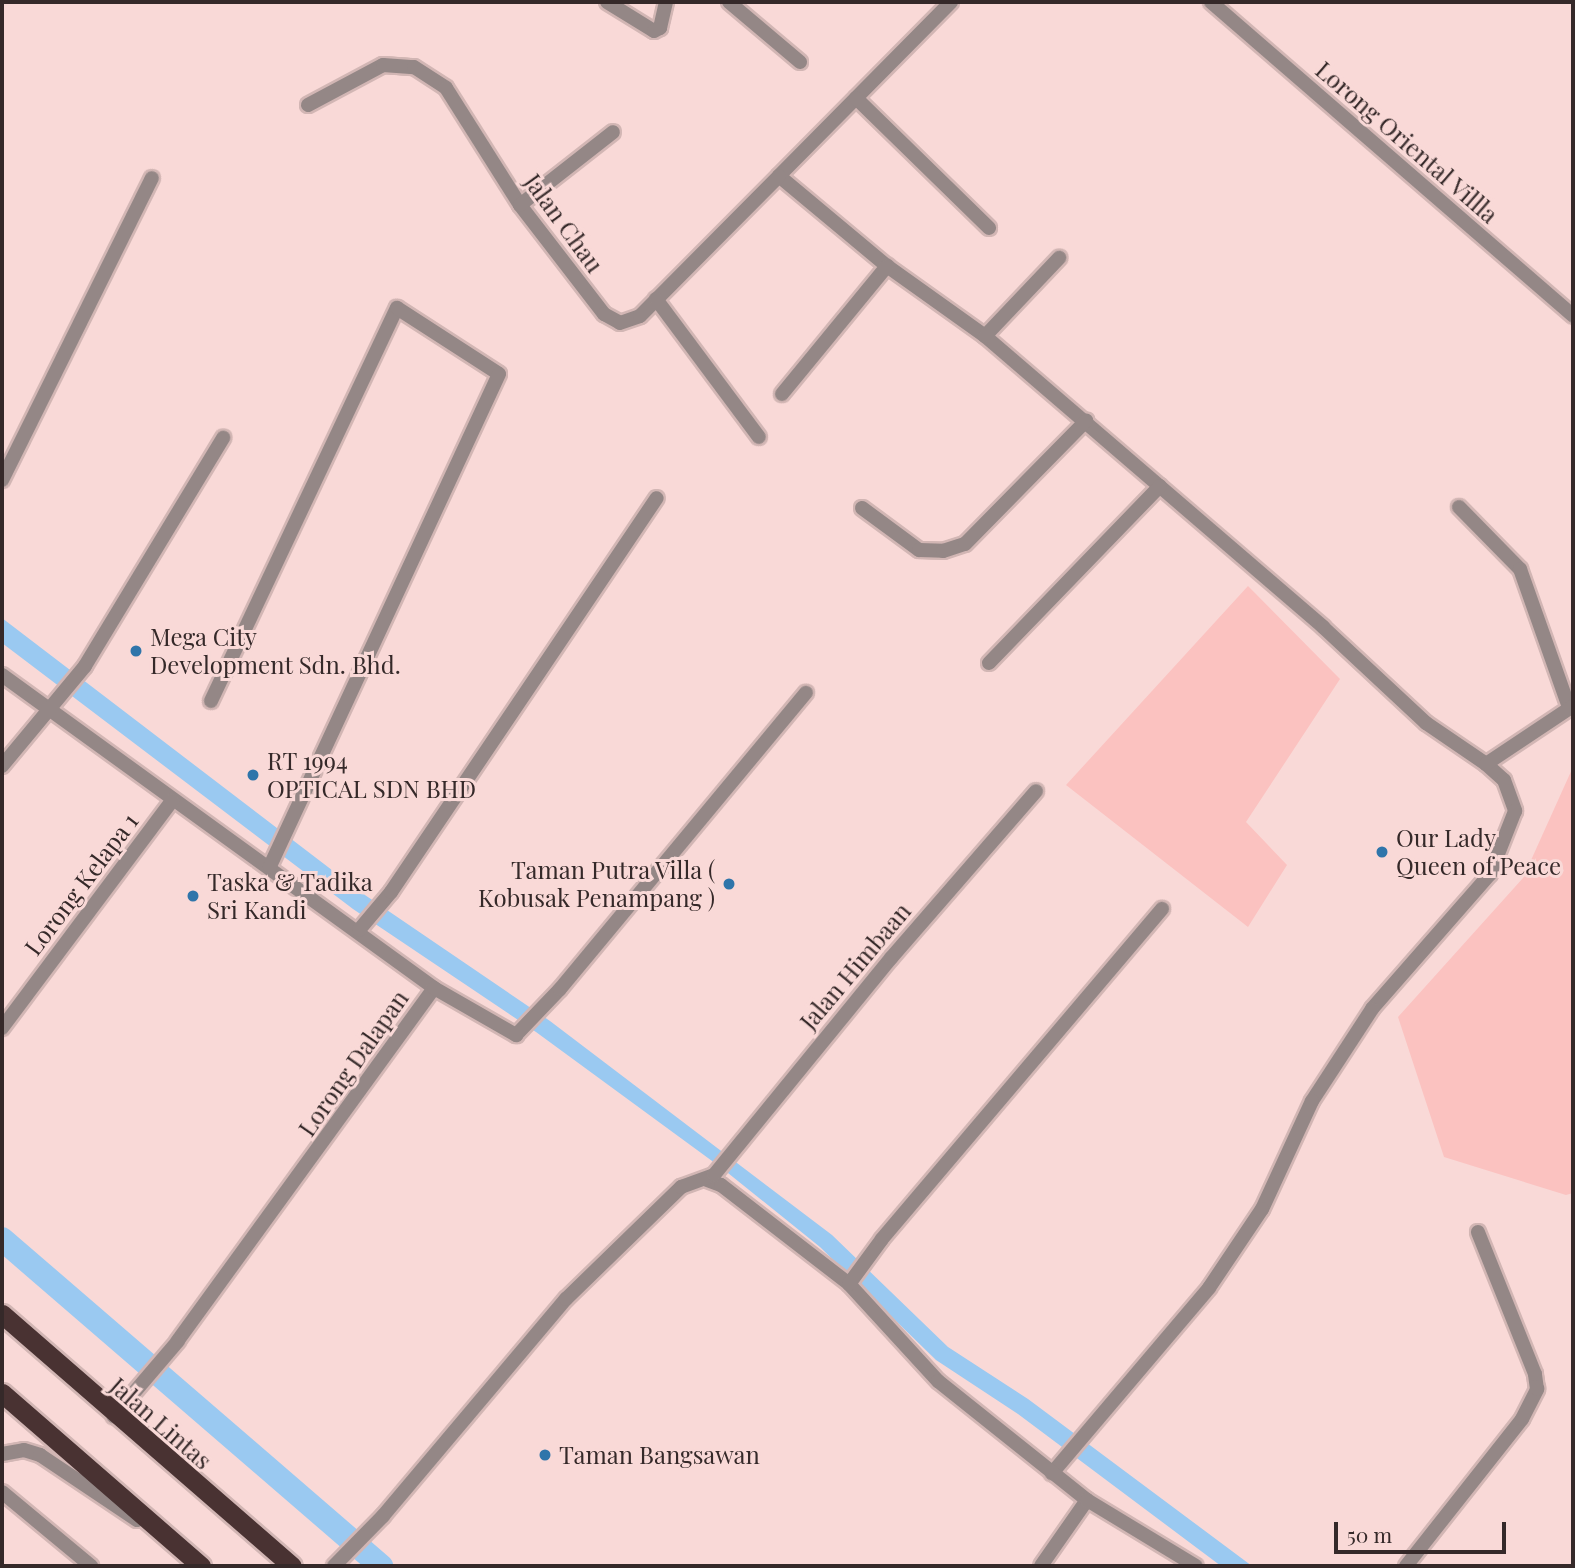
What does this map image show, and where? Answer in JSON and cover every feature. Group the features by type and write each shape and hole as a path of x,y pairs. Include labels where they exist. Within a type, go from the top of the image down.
{"highway":[{"name":"Jalan Lintas","path":"2,1314 114,1416 292,1566"},
{"path":"2,1393 199,1565"}],"street":[{"path":"607,2 654,31 660,28 666,2"},
{"path":"729,2 800,62"},
{"name":"Jalan Chau","path":"308,105 383,65 414,67 446,88 520,205 604,314 621,323 640,316 951,2"},
{"name":"Lorong Oriental Villla","path":"1211,2 1573,316"},
{"path":"856,98 989,228"},
{"path":"520,205 613,132"},
{"path":"779,176 887,266 985,336 1086,421 1426,723 1486,764 1504,780 1515,811 1490,874 1372,1009 1312,1101 1262,1209 1209,1288 1052,1473"},
{"path":"2,480 152,178"},
{"path":"985,336 1059,258"},
{"path":"782,394 887,266"},
{"path":"656,299 759,437"},
{"path":"211,701 397,308 499,374 272,860"},
{"path":"862,508 919,550 943,551 965,544 1086,421"},
{"path":"2,766 85,666 223,438"},
{"path":"989,663 1160,486"},
{"path":"359,930 391,892 657,498"},
{"path":"1459,507 1520,569 1571,706 1486,764"},
{"name":"Lorong Dalapan","path":"2,675 46,711 172,801 272,860 434,988 178,1341 135,1388 114,1416"},
{"path":"434,988 516,1035 560,989 806,693"},
{"name":"Jalan Himbaan","path":"710,1178 987,843 1036,791"},
{"name":"Lorong Kelapa 1","path":"2,1028 172,801"},
{"path":"849,1284 882,1239 1162,909"},
{"path":"337,1563 383,1516 566,1299 681,1186 710,1178 849,1284 938,1381 1052,1473 1087,1500 1196,1566"},
{"path":"1406,1566 1522,1419 1537,1389 1535,1374 1478,1232"},
{"path":"2,1454 24,1450 40,1455 199,1565"},
{"path":"2,1492 91,1566"},
{"path":"1041,1566 1087,1500"}],"shaded area":[{"path":"1248,586 1340,679 1246,822 1287,865 1248,927 1066,785"},
{"path":"1573,767 1573,1193 1566,1195 1444,1157 1398,1017 1523,878"}],"water":[{"path":"2,618 362,893 550,1021 832,1235 948,1347 1028,1399 1252,1566 1221,1566 1018,1414 936,1360 820,1247 723,1169 536,1032 353,909 2,643"}],"waterway":[{"path":"2,1239 381,1566"}],"place":[{"name":"Mega City Development Sdn. Bhd.","path":"136,651"},
{"name":"RT 1994 OPTICAL SDN BHD","path":"253,775"},
{"name":"Our Lady Queen of Peace","path":"1382,852"},
{"name":"Taman Putra Villa ( Kobusak Penampang )","path":"729,884"},
{"name":"Taska & Tadika Sri Kandi","path":"193,896"},
{"name":"Taman Bangsawan","path":"545,1455"}]}
